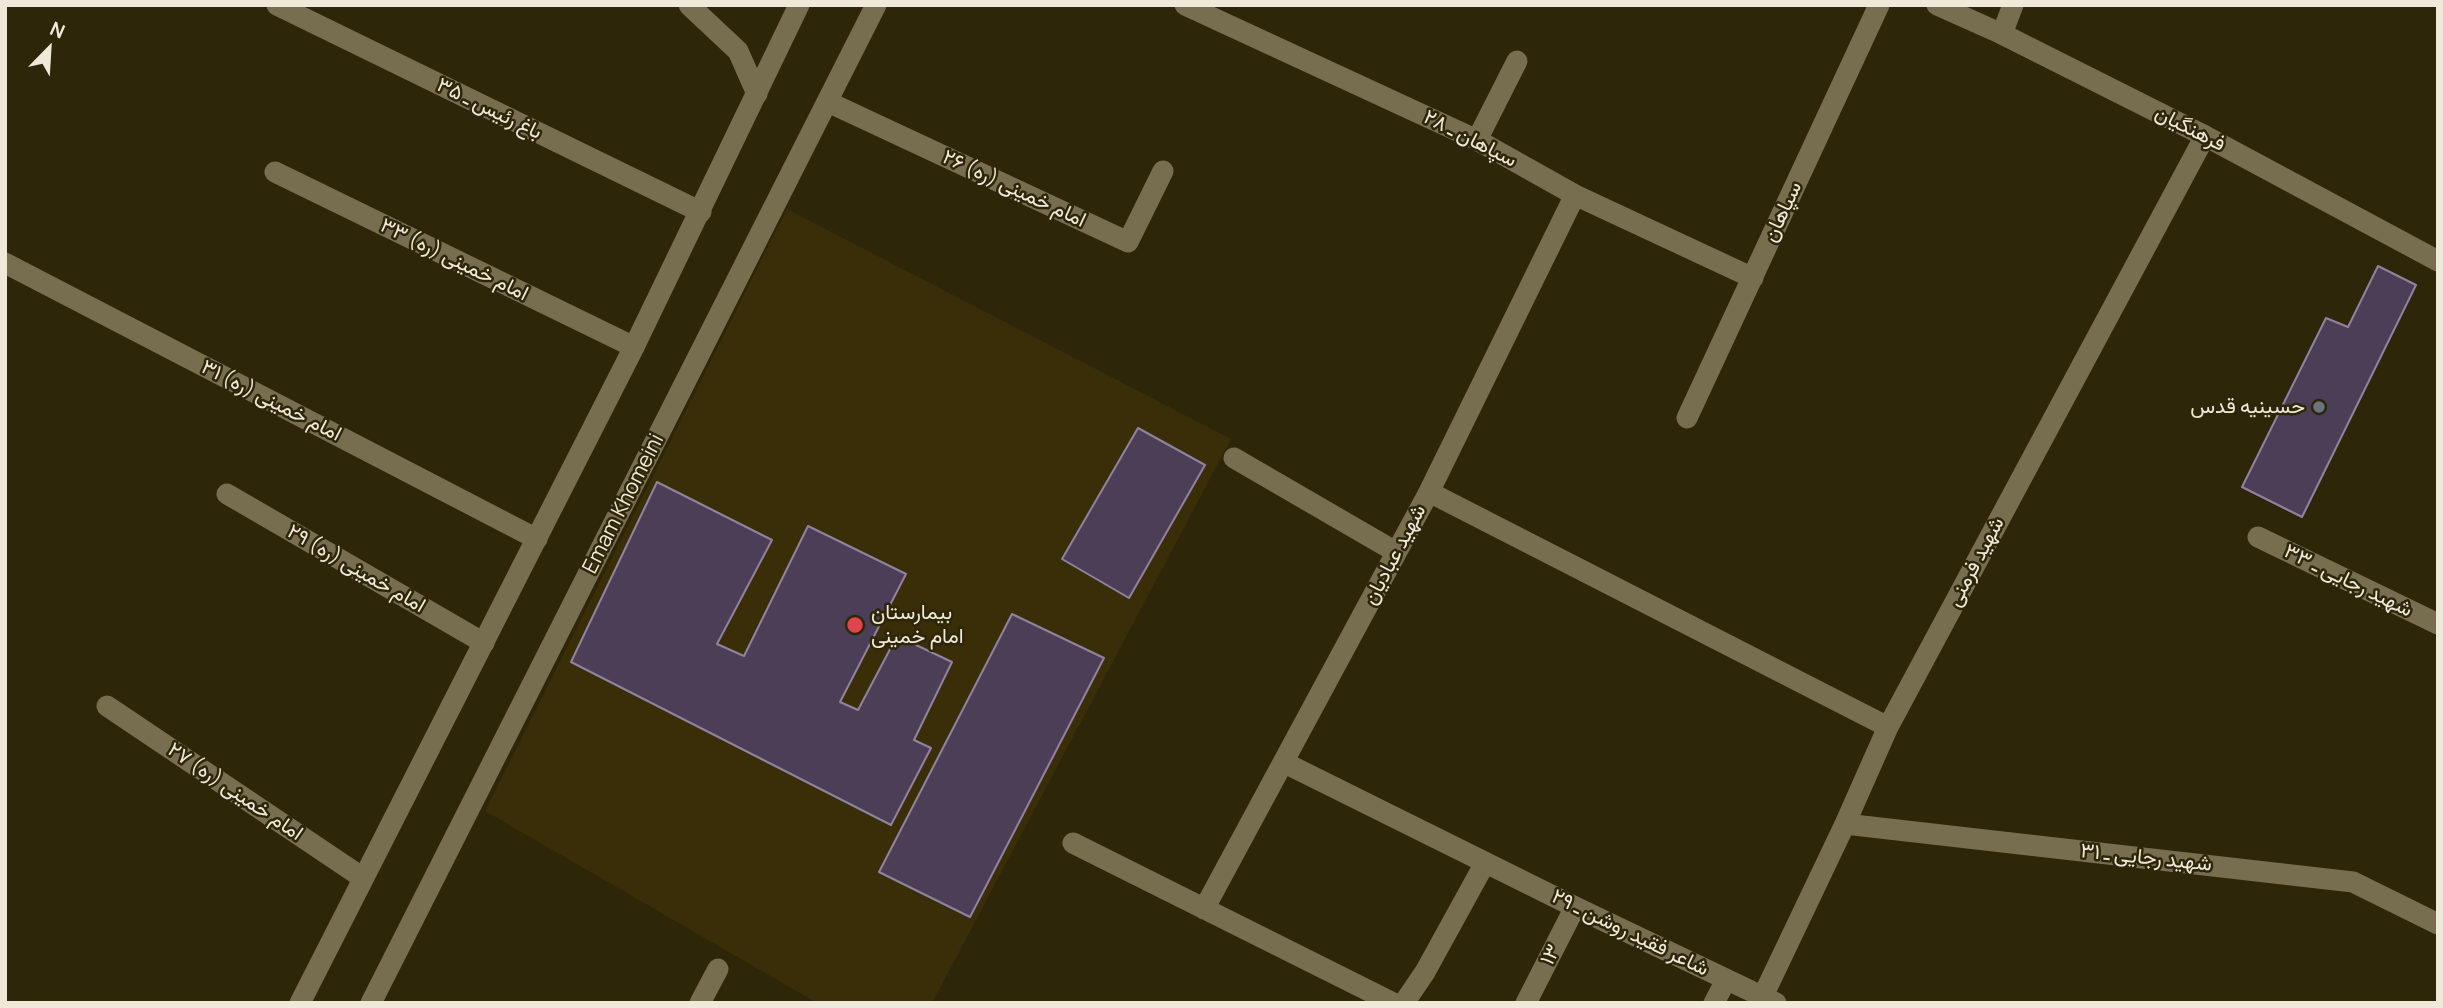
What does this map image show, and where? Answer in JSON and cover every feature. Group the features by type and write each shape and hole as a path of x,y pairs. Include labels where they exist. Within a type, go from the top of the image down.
{"street":[{"name":"باغ رئیس ـ ۳۵","path":"277,5 701,212"},
{"path":"689,5 738,51 757,94"},
{"path":"300,1003 634,347 799,5"},
{"name":"Emam Khomeini","path":"371,1003 876,5"},
{"name":"سپاهان ـ ۲۸","path":"1185,5 1477,140 1575,195 1753,278"},
{"name":"سپاهان","path":"1687,418 1879,5"},
{"name":"فرهنگیان","path":"1937,5 2002,34 2205,136 2438,261"},
{"path":"2002,34 2013,5"},
{"path":"1477,140 1517,61"},
{"name":"امام خمینی (ره) ۲۶","path":"828,102 1128,242 1163,171"},
{"name":"شهید فرمنی","path":"1770,999 1888,727 2205,136"},
{"name":"امام خمینی (ره) ۳۳","path":"275,172 634,347"},
{"name":"شهید عبادیان","path":"1204,909 1429,492 1575,195"},
{"name":"امام خمینی (ره) ۳۱","path":"5,263 537,539"},
{"path":"1234,458 1396,552"},
{"path":"1429,492 1888,727"},
{"name":"امام خمینی (ره) ۲۹","path":"228,494 484,643"},
{"name":"شهید رجایی ـ ۳۳","path":"2258,537 2438,624"},
{"name":"امام خمینی (ره) ۲۷","path":"107,706 363,878"},
{"name":"شاعر فقید روشن ـ ۲۹","path":"1285,763 1575,907 1770,999"},
{"name":"شهید رجایی ـ ۳۱","path":"1845,824 2353,881 2438,923"},
{"path":"1073,843 1393,1003"},
{"path":"1404,1003 1425,972 1485,863"},
{"name":"۱۳","path":"1526,1003 1575,907"},
{"path":"700,1003 718,969"},
{"path":"1714,1003 1727,980"}],"shaded area":[{"name":"بیمارستان امام خمینی","path":"787,209 1231,439 932,1003 817,1003 485,811"}],"building":[{"name":"حسینیه قدس","path":"2378,266 2416,285 2302,517 2242,487 2326,318 2348,327"},
{"path":"1138,428 1205,465 1129,598 1062,559"},
{"path":"657,482 772,540 717,644 744,656 808,526 906,574 840,702 858,710 897,636 952,662 914,740 931,748 891,825 571,662"},
{"path":"1012,614 1104,658 970,917 879,872"}],"place":[{"name":"حسینیه قدس","path":"2319,407"},
{"name":"بیمارستان امام خمینی","path":"855,625"}]}
